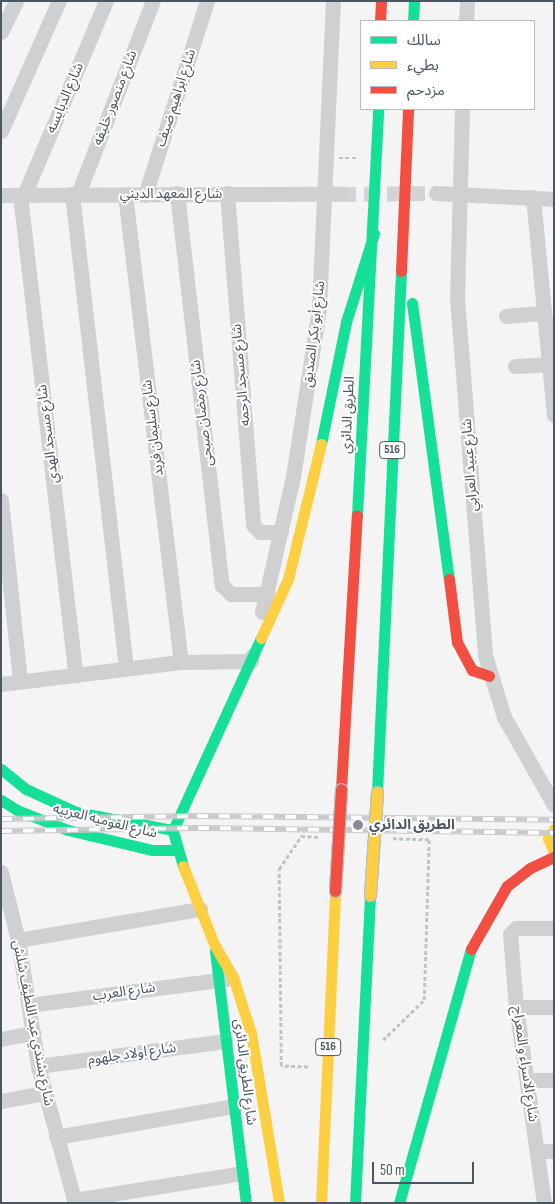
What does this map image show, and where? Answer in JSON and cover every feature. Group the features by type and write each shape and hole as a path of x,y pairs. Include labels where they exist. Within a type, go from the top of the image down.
{"main road":[{"path":"380,20 381,1"},
{"path":"413,20 414,1"},
{"name":"الطريق الدائري","path":"321,1203 335,891 374,233 378,110"},
{"name":"516","path":"355,1203 408,110"},
{"path":"402,216 457,642 472,670 489,676"},
{"path":"279,1203 251,1033 226,978 176,850 173,830 288,579 326,424 346,322 374,233"},
{"name":"شارع القوميه العربيه","path":"1,769 26,789 76,812 173,830"},
{"name":"شارع القوميه العربيه","path":"1,800 17,810 68,830 152,850 176,850"},
{"path":"554,829 548,838 554,853"},
{"path":"399,1203 472,945 507,886 530,868 554,858"},
{"name":"شارع الطريق الدائرى","path":"226,978 226,1041 246,1203"}],"street":[{"path":"1,32 16,1"},
{"path":"1,131 60,1"},
{"name":"شارع الدبايسه","path":"22,195 106,1"},
{"name":"شارع منصور خليفه","path":"75,194 153,1"},
{"name":"شارع ابراهيم ضيف","path":"145,195 207,1"},
{"name":"شارع أبو بكر الصديق","path":"251,661 281,532 319,309 334,194 334,1"},
{"path":"466,20 467,1"},
{"name":"شارع عبيد العرابي","path":"462,110 458,192 457,298 484,655 489,676 504,716 554,805"},
{"path":"436,192 554,199"},
{"name":"شارع رمضان صبحى","path":"177,193 222,585 231,594 267,594"},
{"name":"شارع مسجد الرحمه","path":"227,193 253,525 260,532 281,532"},
{"path":"75,194 126,667"},
{"name":"شارع سليمان فريد","path":"125,194 182,662"},
{"name":"شارع المعهد الديني","path":"1,195 334,194"},
{"name":"شارع مسجد الهدي","path":"22,195 75,674"},
{"path":"533,198 547,271 554,415"},
{"path":"506,316 548,319"},
{"path":"515,366 551,371"},
{"path":"1,500 20,681"},
{"path":"1,684 126,667 182,662 251,661"},
{"name":"شارع بشندي عبد اللطيف شلش","path":"1,872 18,940 38,1066 74,1201"},
{"path":"18,940 200,909"},
{"name":"شارع الاسراء و المعراج","path":"544,1203 516,1007 510,934 516,928 554,928"},
{"name":"شارع العرب","path":"29,1005 226,978"},
{"path":"516,1007 554,1007"},
{"path":"1,1039 33,1034"},
{"name":"شارع اولاد جلهوم","path":"38,1066 226,1041"},
{"path":"527,1080 554,1080"},
{"path":"1,1101 45,1093"},
{"path":"56,1137 234,1106"},
{"path":"537,1151 554,1151"},
{"path":"74,1201 242,1173"}],"path":[{"path":"279,869 281,1066 327,1067"},
{"path":"362,1060 424,1000 427,869"}],"tunnel":[{"path":"341,194 436,193"}],"railway":[{"path":"1,819 197,816 554,820"},
{"path":"1,831 198,828 554,833"}],"traffic: fast":[{"path":"413,20 414,1"},
{"path":"357,515 378,110"},
{"path":"321,444 346,322 374,233"},
{"path":"377,792 401,271"},
{"path":"412,303 449,579"},
{"path":"183,866 173,830 261,638"},
{"path":"1,769 26,789 76,812 173,830"},
{"path":"1,800 17,810 68,830 152,850 176,850"},
{"path":"355,1203 370,895"},
{"path":"399,1203 471,949"},
{"path":"215,951 246,1203"}],"traffic: slow":[{"path":"261,638 288,579 321,444"},
{"path":"370,895 377,792"},
{"path":"554,829 548,838 554,853"},
{"path":"183,866 214,944 233,977 251,1033 279,1203"},
{"path":"321,1203 335,891"}],"traffic: jam":[{"path":"380,20 381,1"},
{"path":"401,271 408,110"},
{"path":"341,789 357,515"},
{"path":"449,579 457,642 472,670 489,676"},
{"path":"335,891 341,789"},
{"path":"471,949 507,886 530,868 554,857"}],"place":[{"name":"الطريق الدائري","path":"358,825"}]}
